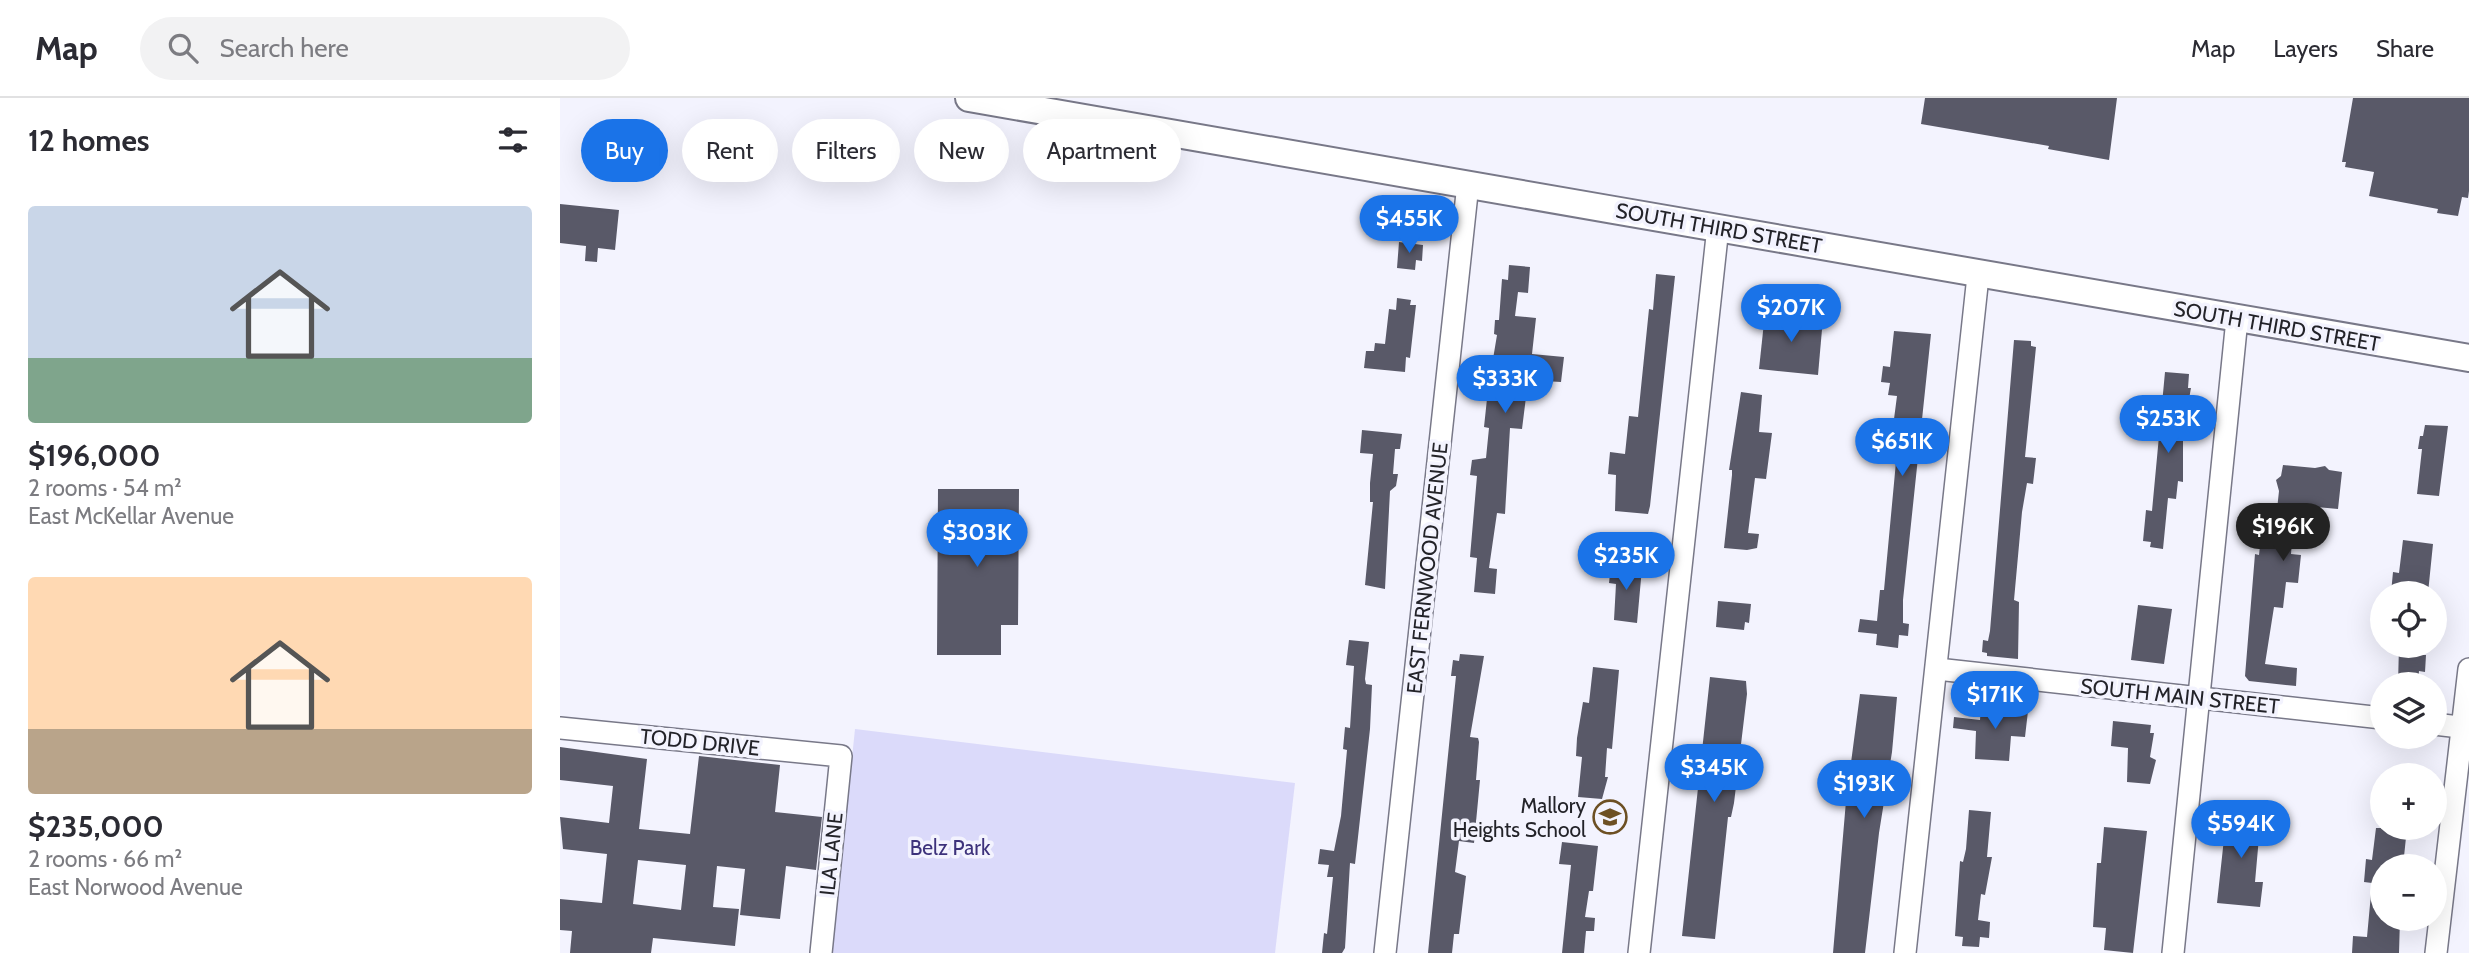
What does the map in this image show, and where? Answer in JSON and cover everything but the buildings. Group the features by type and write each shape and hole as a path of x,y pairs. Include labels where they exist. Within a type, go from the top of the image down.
{"main road":[{"name":"SOUTH THIRD STREET","path":"969,98 1718,228 1978,276 2469,358"}],"street":[{"name":"EAST FERNWOOD AVENUE","path":"1385,953 1468,184"},
{"path":"1639,953 1718,228"},
{"path":"1905,953 1978,276"},
{"path":"2173,953 2237,319"},
{"name":"SOUTH MAIN STREET","path":"1937,669 2370,717"},
{"path":"2436,953 2466,728 2469,669"},
{"path":"2447,726 2466,728"},
{"name":"TODD DRIVE","path":"560,728 841,756"},
{"name":"ILA LANE","path":"821,953 841,756"}],"green space":[{"name":"Belz Park","path":"855,729 1295,783 1275,953 832,953"}],"place":[{"name":"Mallory Heights School","path":"1610,817"}]}
